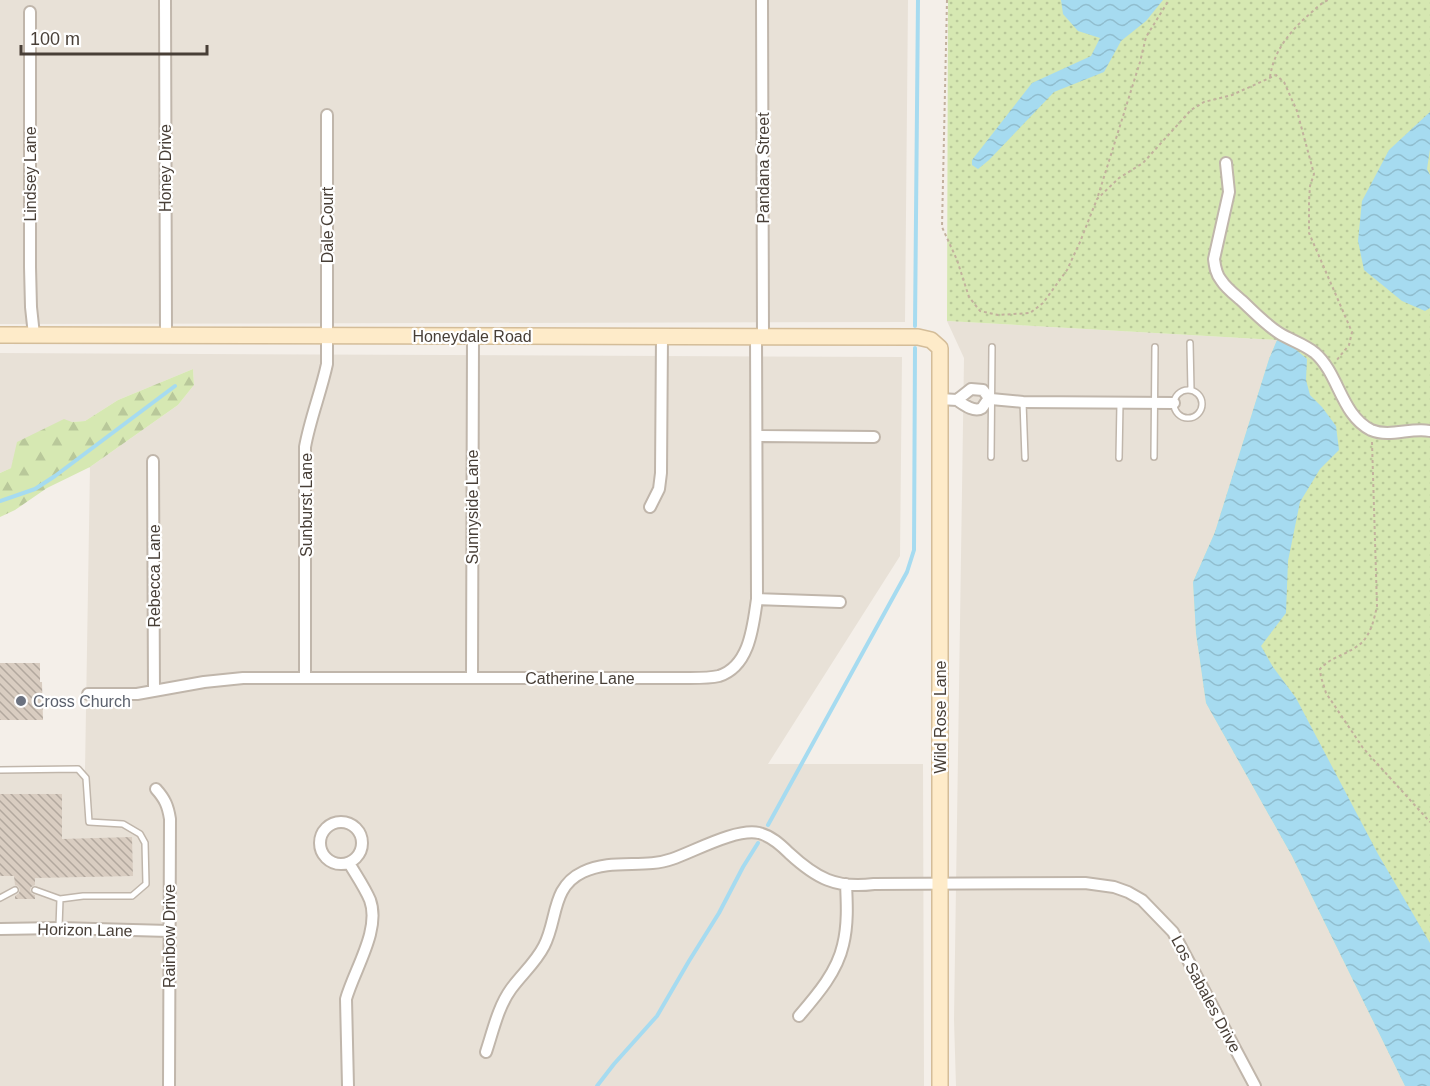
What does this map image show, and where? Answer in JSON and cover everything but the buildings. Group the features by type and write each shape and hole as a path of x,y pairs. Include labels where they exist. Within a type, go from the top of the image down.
{"street":[{"name":"Honey Drive","path":"165,0 166,335"},
{"name":"Pandana Street","path":"760,336 762,0"},
{"name":"Lindsey Lane","path":"30,12 30,267 34,335"},
{"name":"Dale Court","path":"327,115 328,335"},
{"path":"1226,163 1228,192 1226,209 1215,249 1215,267 1222,282 1267,324 1310,349 1328,369 1349,410 1372,430 1382,433 1430,431"},
{"name":"Honeydale Road","path":"0,335 918,337 931,340 940,348"},
{"name":"Sunburst Lane","path":"305,678 305,447 327,364 328,335"},
{"name":"Sunnyside Lane","path":"472,678 473,336"},
{"path":"650,507 659,489 662,473 662,336"},
{"name":"Catherine Lane","path":"88,694 137,694 224,679 690,678 718,676 730,670 739,661 752,637 757,599 757,436 760,336"},
{"name":"Wild Rose Lane","path":"940,348 940,1086"},
{"path":"957,400 971,389 983,390 990,399 1023,402 1174,404"},
{"path":"940,399 957,400 968,408 983,408 990,399"},
{"path":"757,436 874,437"},
{"name":"Rebecca Lane","path":"153,461 154,691"},
{"path":"757,599 840,602"},
{"name":"Rainbow Drive","path":"156,789 164,797 170,819 169,1086"},
{"name":"Los Sabales Drive","path":"486,1052 505,999 544,948 560,893 575,876 609,864 665,861 744,832 756,832 767,835 777,842 804,867 824,880 857,886 1085,883 1114,887 1128,892 1142,900 1173,932 1255,1086"},
{"path":"348,1086 346,999 370,936 372,912 370,901 349,863"},
{"path":"799,1016 826,982 843,946 847,913 846,884"},
{"name":"Horizon Lane","path":"0,929 169,931"}],"lane":[{"path":"1190,343 1191,390"},
{"path":"991,457 992,347"},
{"path":"1154,457 1155,347"},
{"path":"1191,390 1200,395 1202,408 1197,416 1189,418 1180,416 1174,404 1175,399 1181,391 1191,390"},
{"path":"1023,402 1025,458"},
{"path":"1119,458 1120,403"},
{"path":"0,770 78,769 87,778 89,822 123,824 140,834 145,843 146,884 132,896 83,896 60,899 35,890"},
{"path":"0,898 15,890"},
{"path":"59,928 60,899"}],"path":[{"path":"947,0 942,227 957,260 969,297 980,311 998,315 1030,313 1043,303 1067,270 1097,199 1146,37 1169,0"},
{"path":"1269,77 1280,46 1298,24 1328,0"},
{"path":"1097,199 1119,178 1143,163 1191,110 1204,102 1232,95 1276,75 1284,82 1297,111 1314,174 1310,186 1309,233 1352,332 1349,345 1328,369"},
{"path":"1372,430 1377,606 1375,617 1369,634 1358,647 1326,662 1320,669 1321,677 1326,693 1363,748 1430,822"}],"shaded area":[{"path":"0,0 908,0 905,322 0,324"},
{"path":"947,321 1277,340 1215,532 1193,582 1196,633 1206,703 1292,856 1405,1086 956,1086 954,1020 964,358"},
{"path":"0,353 902,357 900,556 768,764 923,764 924,1086 0,1086 0,773 85,771 90,467 178,405 194,385 193,369 118,400 85,421 72,422 11,468 0,473"}],"green space":[{"path":"948,0 1430,0 1430,1086 1405,1086 1292,856 1206,703 1196,633 1193,582 1215,532 1277,340 947,321"},
{"path":"193,369 194,385 178,405 90,467 47,488 15,510 0,517 0,473 11,468 17,442 64,419 72,422 85,421 118,400"}],"water":[{"path":"1061,0 1163,0 1146,21 1121,41 1104,72 1054,92 978,169 972,165 972,160 1032,83 1091,56 1100,38 1078,31 1063,14"},
{"path":"1430,112 1430,149 1427,169 1430,175 1430,308 1425,311 1402,301 1364,270 1358,241 1362,201 1389,150"},
{"path":"1277,340 1294,348 1307,359 1306,380 1310,395 1336,426 1339,450 1320,469 1300,502 1288,561 1286,613 1261,646 1296,698 1378,854 1430,943 1430,1086 1405,1086 1292,856 1206,703 1196,633 1193,582 1215,532"}],"waterway":[{"path":"915,326 918,0"},
{"path":"768,825 907,572 914,550 915,348"},
{"path":"0,501 35,489 55,476 175,386"},
{"path":"597,1086 657,1016 758,843"}],"place":[{"name":"Cross Church","path":"21,701"}]}
